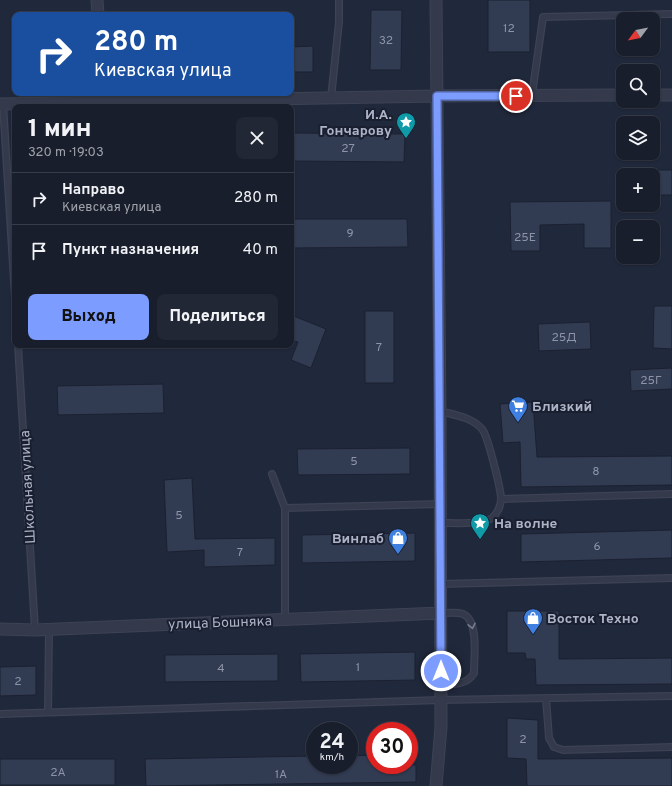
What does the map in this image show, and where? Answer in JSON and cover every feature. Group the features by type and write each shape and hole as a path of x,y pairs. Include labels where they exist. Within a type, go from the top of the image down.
{"street":[{"path":"97,0 98,12"},
{"path":"436,0 441,504 441,728 436,786"},
{"path":"2,104 100,98 332,98 616,95"},
{"path":"660,95 672,95"},
{"name":"улица Бошняка","path":"0,629 35,630 440,613"}],"lane":[{"path":"332,98 339,22 339,0"},
{"path":"532,96 543,17 672,14"},
{"path":"2,104 12,252"},
{"name":"Школьная улица","path":"18,348 35,630"},
{"path":"440,411 472,420 482,429 487,438 501,499 498,513 491,519 484,522 441,523"},
{"path":"272,474 285,508 285,619"},
{"path":"501,499 672,494"},
{"path":"285,508 441,504"},
{"path":"440,584 672,578"},
{"path":"440,613 462,613 470,618 473,626 474,673 470,680 464,683 441,685"},
{"path":"48,712 49,629"},
{"path":"0,714 441,700 672,696"},
{"path":"546,698 549,738 554,747 563,750 672,747"}],"building":[{"path":"488,0 530,0 530,52 488,52"},
{"path":"371,10 402,10 401,70 370,70"},
{"path":"313,46 313,72 294,72 294,47"},
{"path":"294,133 405,134 404,162 294,161"},
{"path":"660,170 672,170 672,195 660,195"},
{"path":"611,201 611,248 584,248 584,224 540,225 540,251 511,251 510,202"},
{"path":"294,219 407,219 408,247 294,248"},
{"path":"654,306 672,306 672,349 653,348"},
{"path":"365,311 394,311 394,383 365,383"},
{"path":"294,316 326,329 311,368 291,360 298,342 294,341"},
{"path":"590,322 591,349 539,351 538,324"},
{"path":"672,368 672,389 631,391 630,370"},
{"path":"163,384 164,413 58,415 57,386"},
{"path":"533,402 537,457 672,456 672,485 521,487 520,442 503,443 500,404"},
{"path":"410,448 410,474 298,475 297,449"},
{"path":"192,478 195,539 275,538 275,565 204,567 204,550 167,552 164,480"},
{"path":"672,530 672,558 521,562 521,534"},
{"path":"415,533 415,561 302,563 302,535"},
{"path":"507,611 559,611 559,659 672,658 672,684 536,685 535,659 526,659 525,653 507,653"},
{"path":"415,652 415,680 301,682 300,654"},
{"path":"278,654 278,681 165,682 165,655"},
{"path":"36,666 36,695 0,696 0,667"},
{"path":"507,718 538,720 538,759 672,758 672,786 527,786 526,759 507,758"},
{"path":"366,755 366,774 416,774 416,782 146,786 145,759 306,756 306,774 358,774 358,756"},
{"path":"0,759 115,759 115,785 0,785"}],"place":[{"name":"И.А. Гончарову","path":"406,139"},
{"name":"Близкий","path":"518,423"},
{"name":"На волне","path":"480,540"},
{"name":"Винлаб","path":"398,555"},
{"name":"Восток Техно","path":"533,635"}],"route":[{"path":"441,671 437,96 516,96"}]}
